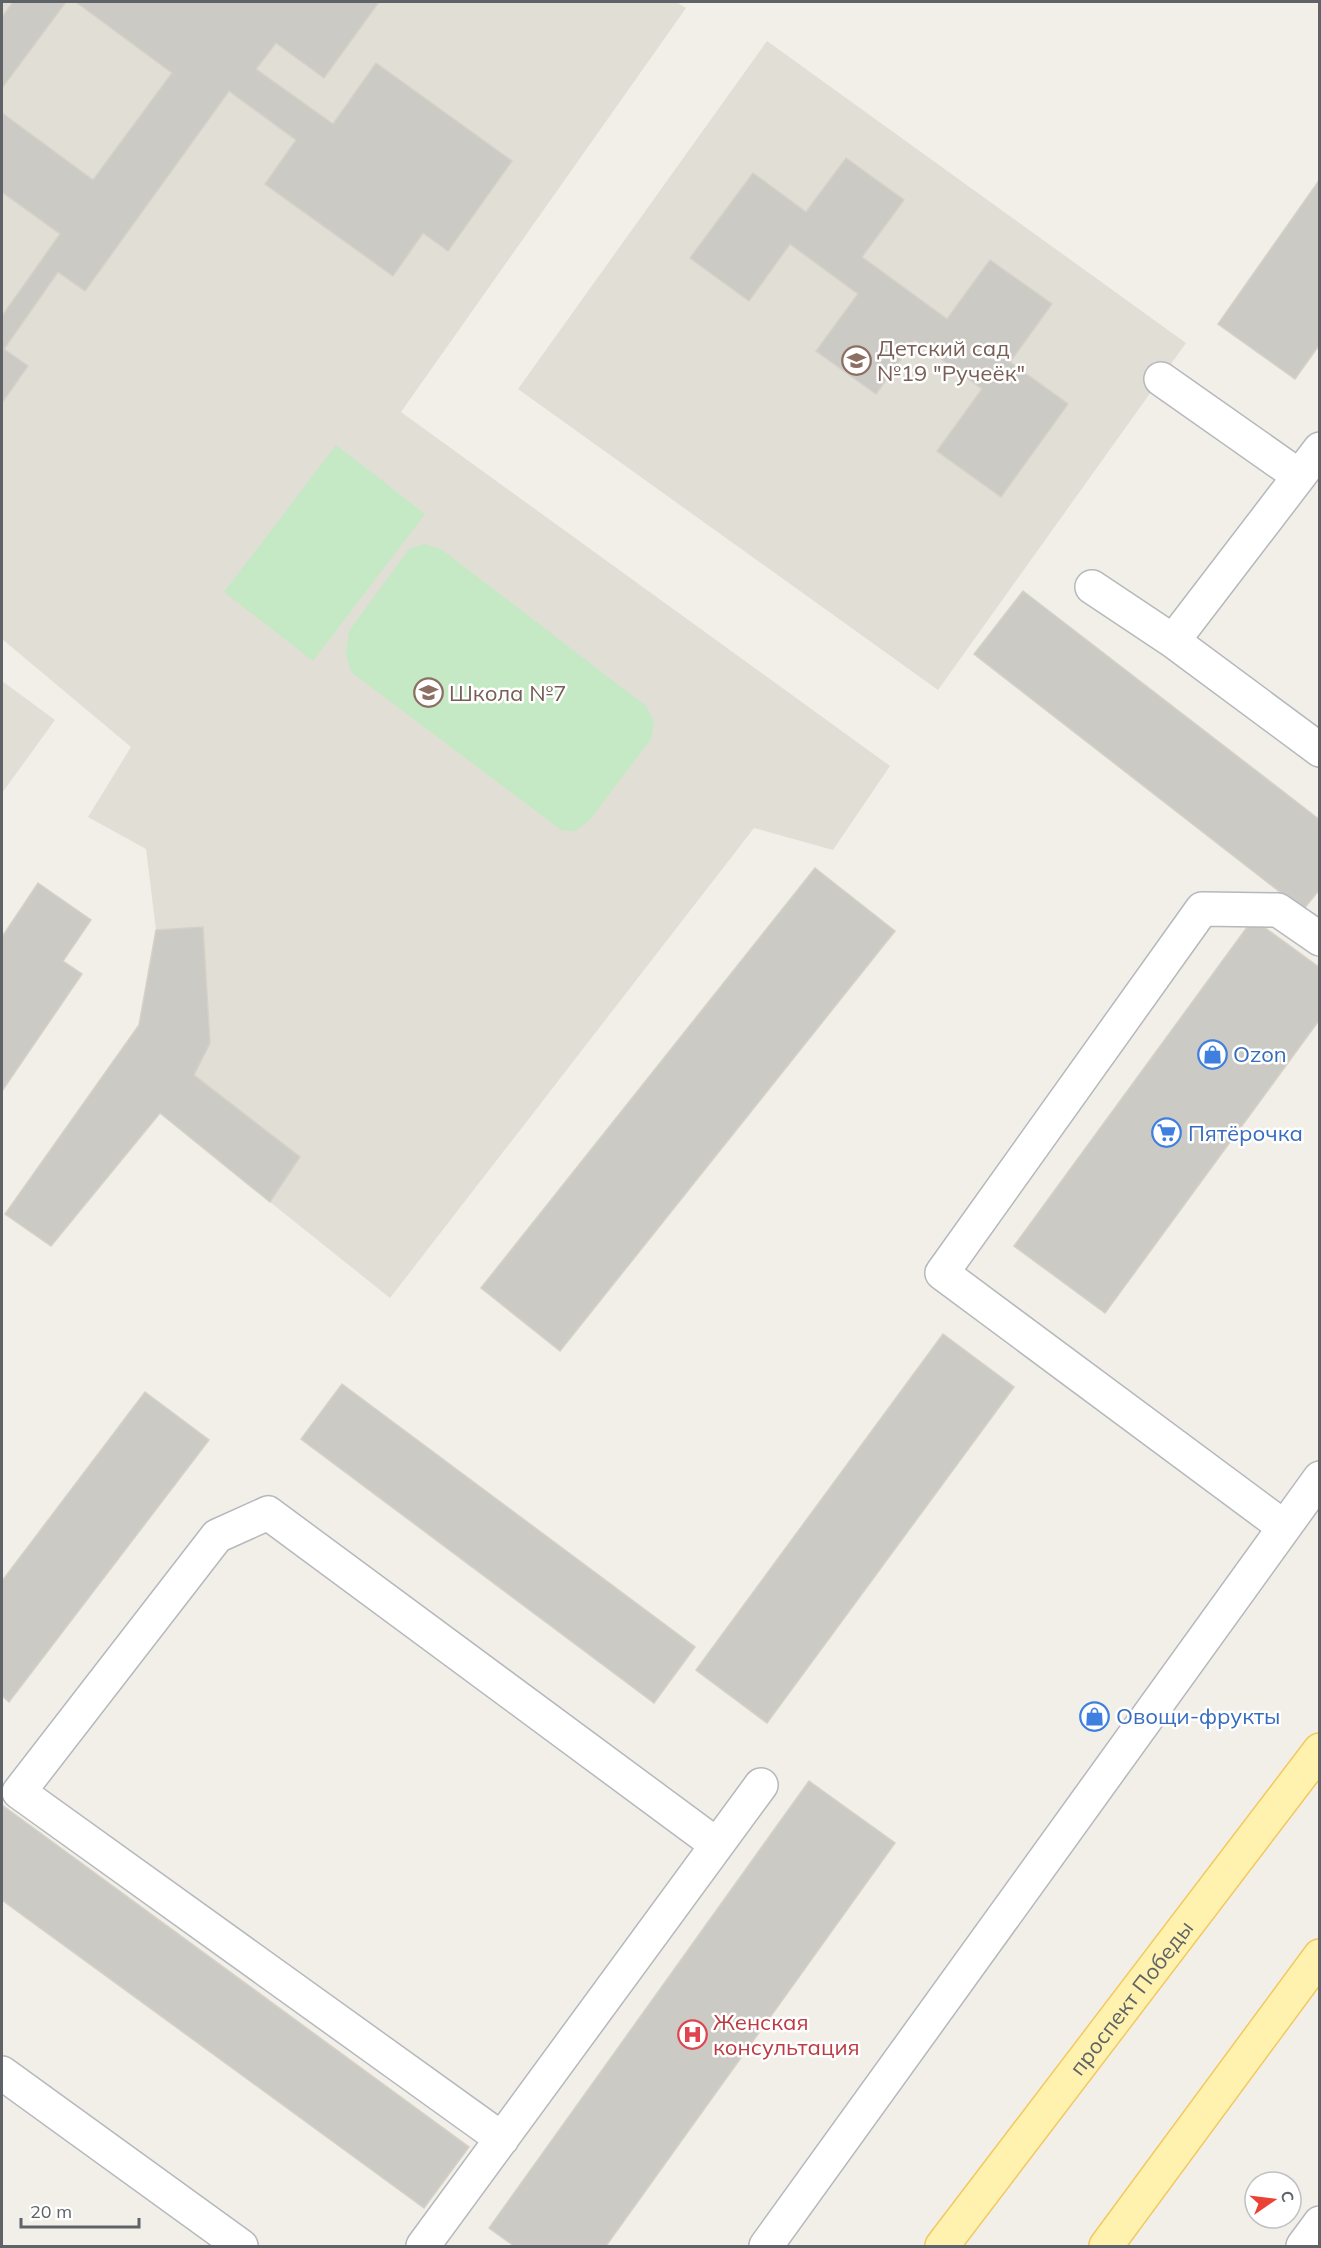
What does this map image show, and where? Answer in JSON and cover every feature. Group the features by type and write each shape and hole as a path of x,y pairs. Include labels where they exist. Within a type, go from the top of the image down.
{"main road":[{"name":"проспект Победы","path":"942,2247 1320,1750"},
{"path":"1106,2247 1320,1956"}],"street":[{"path":"1161,379 1299,476"},
{"path":"1173,641 1320,449"},
{"path":"1092,587 1173,641 1320,750"},
{"path":"1284,1527 942,1273 1202,909 1278,910 1320,939"},
{"path":"766,2247 1320,1478"},
{"path":"502,2139 10,1785 217,1536 268,1513 717,1845"},
{"path":"423,2247 761,1785"},
{"path":"2,2073 241,2247"},
{"path":"1303,2247 1320,2223"}],"shaded area":[{"name":"Школа №7","path":"2,2 676,2 686,8 401,412 890,766 833,850 754,828 390,1298 270,1202 300,1157 194,1075 210,1043 203,928 156,930 146,849 88,817 131,747 2,639"},
{"name":"Детский сад №19 \"Ручеёк\"","path":"767,41 1186,343 938,690 518,389"},
{"path":"2,681 55,720 2,793"}],"green space":[{"path":"336,445 425,514 313,661 224,592"},
{"path":"424,544 441,549 646,706 654,721 651,739 589,821 575,831 561,830 351,672 346,654 349,631 409,549"}],"building":[{"path":"13,2 66,2 2,88 2,17"},
{"path":"76,2 379,2 324,78 276,43 256,69 333,124 376,63 512,161 448,251 423,233 393,276 265,184 296,140 229,91 85,291 58,272 4,349 28,366 2,403 2,316 60,234 2,192 2,113 93,180 172,73"},
{"path":"846,158 904,200 862,257 947,319 990,260 1052,304 1010,362 1068,404 1001,497 937,451 982,389 915,340 876,394 816,351 858,294 790,244 749,301 690,258 753,173 806,212"},
{"path":"1320,179 1320,344 1295,379 1218,324"},
{"path":"1023,591 1320,820 1320,889 1303,910 974,654"},
{"path":"815,868 895,931 560,1351 481,1288"},
{"path":"38,883 91,920 63,961 82,974 2,1091 2,937"},
{"name":"Пятёрочка","path":"1253,919 1320,968 1320,1019 1105,1313 1014,1246"},
{"path":"203,927 210,1043 194,1075 300,1157 270,1202 160,1113 51,1246 5,1214 139,1025 156,930"},
{"path":"943,1334 1014,1387 767,1723 696,1670"},
{"path":"342,1384 695,1647 654,1703 301,1439"},
{"path":"145,1392 209,1440 9,1702 2,1696 2,1581"},
{"name":"Женская консультация","path":"809,1781 895,1843 606,2246 514,2246 489,2228"},
{"path":"2,1805 469,2147 424,2208 2,1900"}],"place":[{"name":"Детский сад №19 \"Ручеёк\"","path":"856,361"},
{"name":"Школа №7","path":"428,693"},
{"name":"Ozon","path":"1212,1054"},
{"name":"Пятёрочка","path":"1167,1133"},
{"name":"Овощи-фрукты","path":"1095,1716"},
{"name":"Женская консультация","path":"692,2035"}]}
